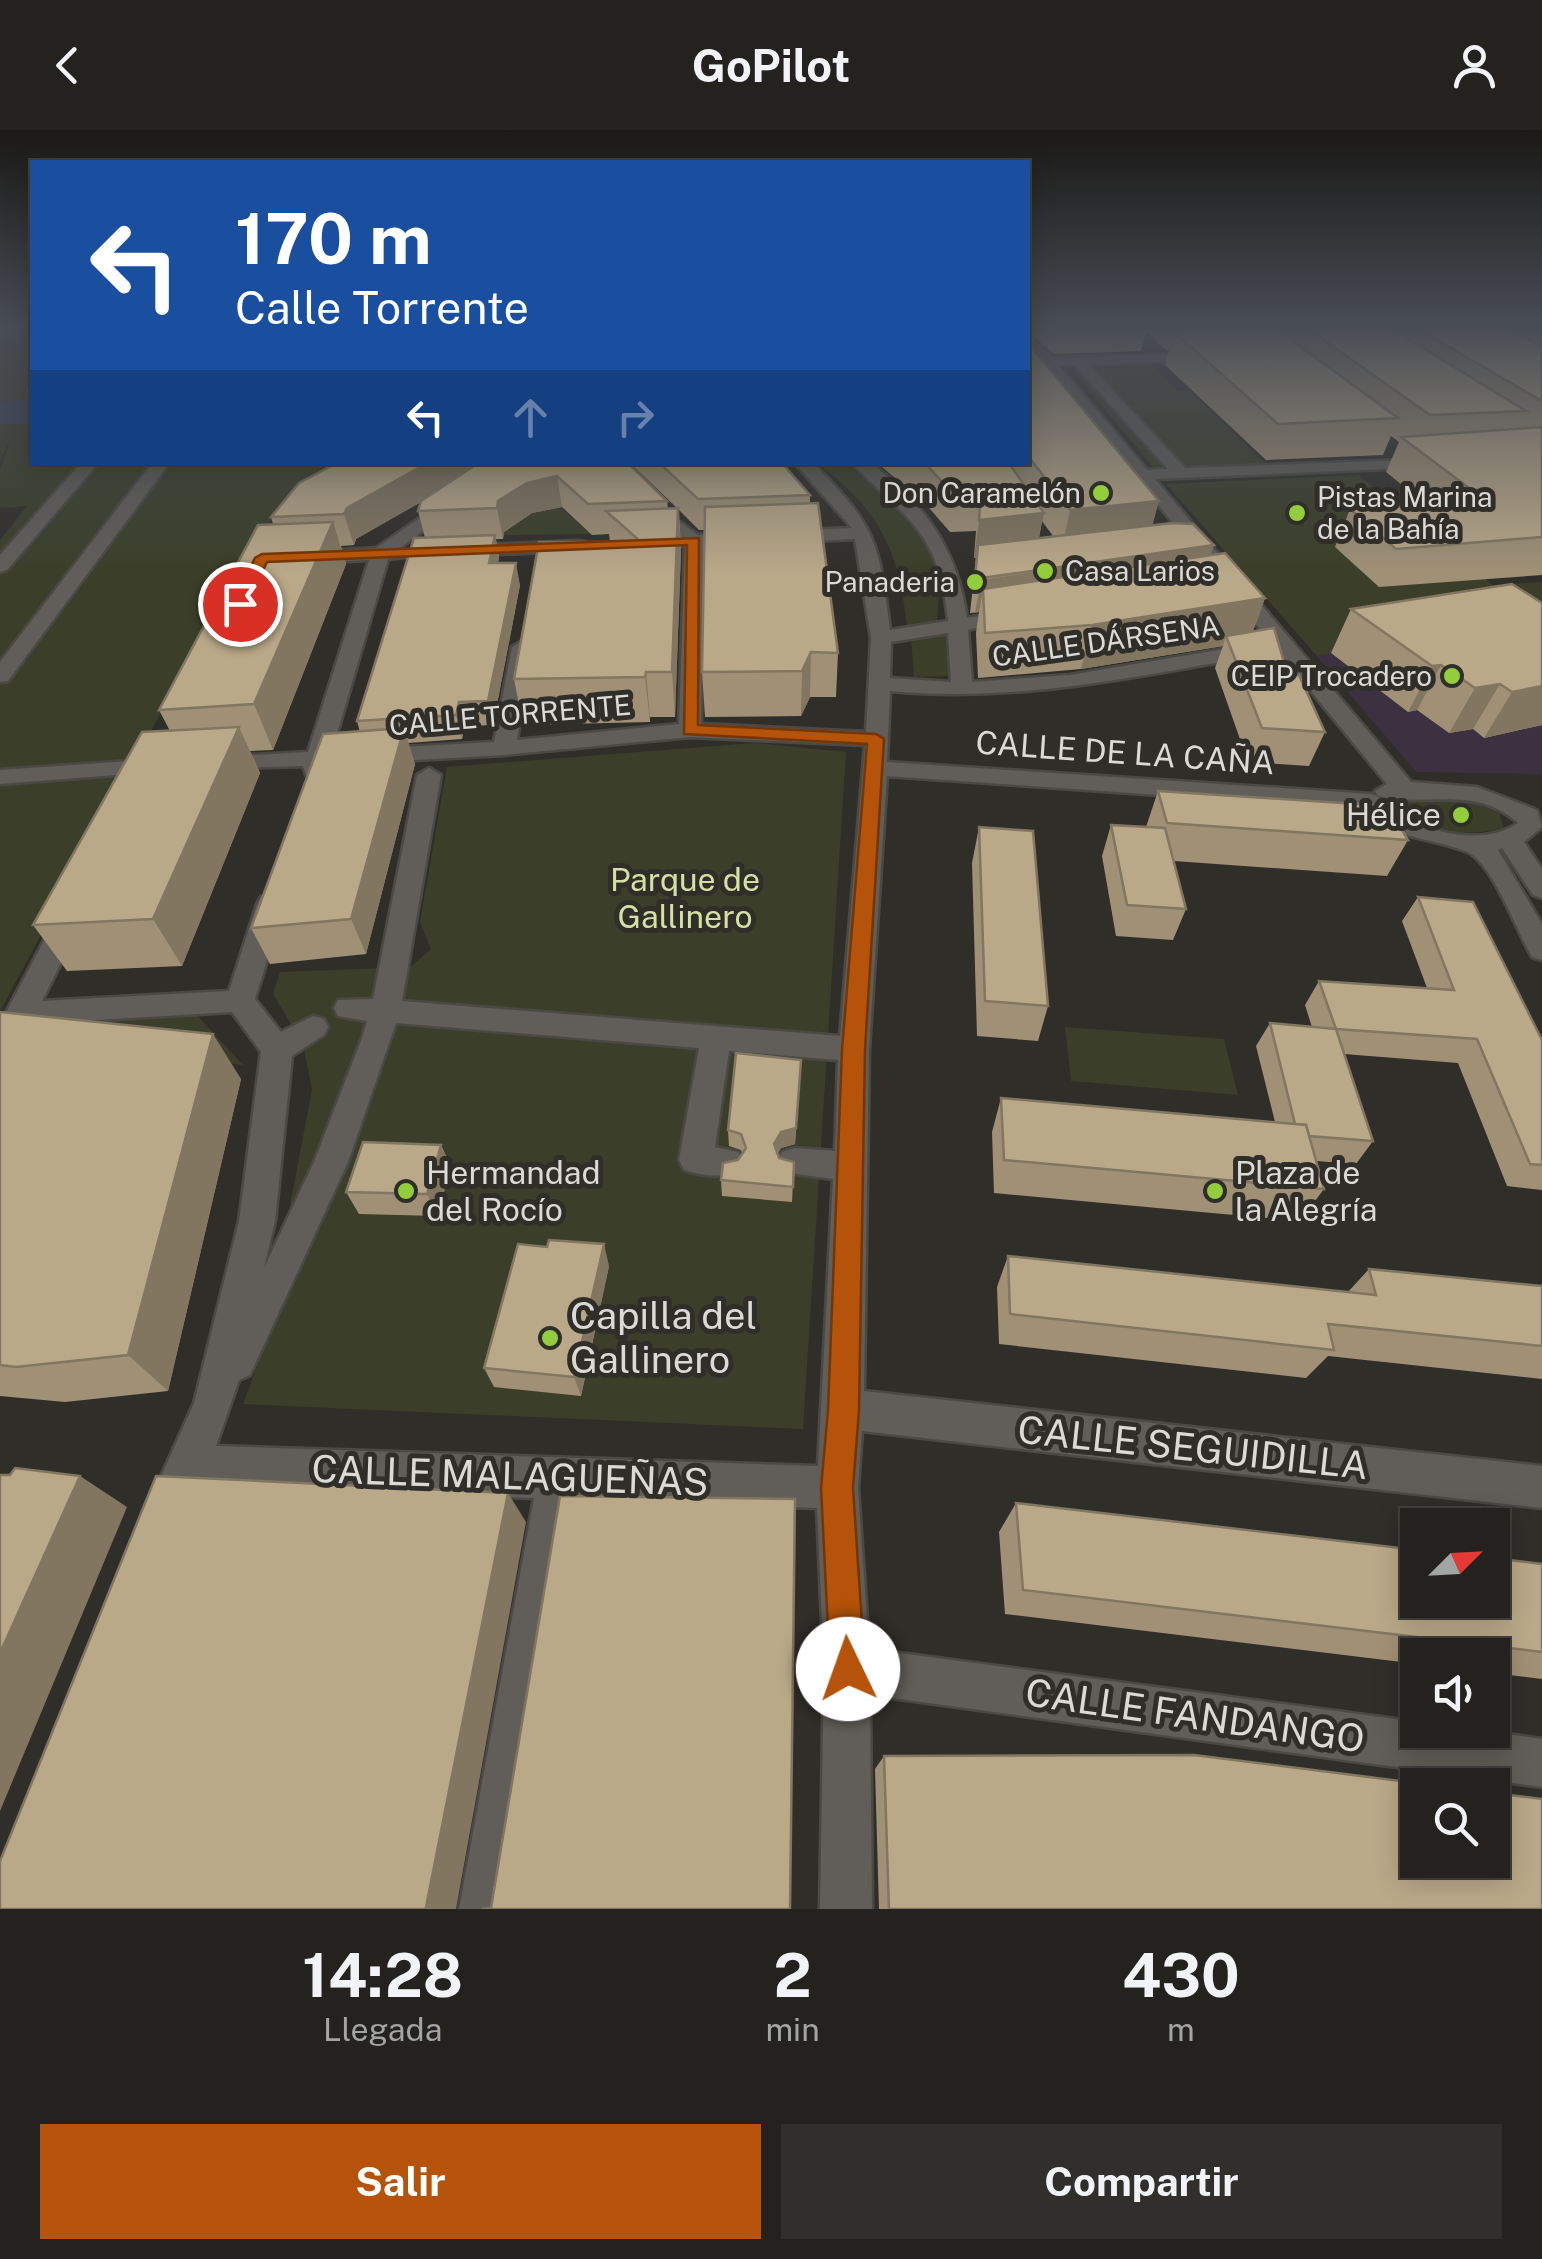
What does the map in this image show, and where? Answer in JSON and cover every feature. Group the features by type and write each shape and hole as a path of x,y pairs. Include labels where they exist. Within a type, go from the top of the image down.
{"street":[{"path":"1088,409 1198,542 1220,584 1282,646 1404,789"},
{"path":"1122,409 1180,473"},
{"path":"1393,450 1409,462"},
{"path":"1144,475 1442,461"},
{"path":"0,566 88,465"},
{"path":"0,676 160,465"},
{"path":"805,465 852,512 863,533 874,577 881,638 854,1050 844,1410 837,1488 848,1669 846,1909"},
{"path":"863,465 899,491 931,527 960,569 962,688"},
{"path":"306,796 380,554 446,504 479,485"},
{"path":"667,515 694,541 690,730"},
{"path":"282,557 430,552 538,557 607,545 863,533"},
{"path":"1173,545 1198,542"},
{"path":"881,638 1036,613"},
{"path":"504,748 527,620"},
{"name":"CALLE DÁRSENA","path":"878,683 1032,687 1282,646"},
{"name":"CALLE TORRENTE","path":"0,777 504,748 690,730 876,754"},
{"path":"131,802 168,734"},
{"name":"CALLE DE LA CAÑA","path":"876,754 1371,802"},
{"path":"148,1559 184,1465 310,1216 384,1011 398,958 429,775"},
{"path":"1404,789 1466,791 1506,802 1535,816 1531,826 1512,842 1474,844 1395,823 1371,802 1377,794 1404,789"},
{"path":"1512,842 1539,880"},
{"path":"1474,844 1494,860 1542,950"},
{"path":"0,1053 85,890"},
{"path":"240,1001 276,890"},
{"path":"20,1013 240,1001"},
{"path":"213,1406 257,1221 277,1050 240,1001"},
{"path":"349,1008 854,1050"},
{"path":"277,1050 313,1027"},
{"path":"716,1038 696,1160 726,1162"},
{"path":"794,1162 850,1166"},
{"name":"CALLE SEGUIDILLA","path":"844,1410 1542,1487"},
{"name":"CALLE MALAGUEÑAS","path":"184,1465 837,1488"},
{"path":"485,1909 558,1478"},
{"name":"CALLE FANDANGO","path":"848,1669 1542,1763"}],"shaded area":[{"path":"1331,653 1542,665 1542,774 1416,772 1317,656"}],"green space":[{"path":"0,409 19,409 16,422 20,409 30,409 30,465 352,465 321,479 259,531 0,1011 0,540 27,506 0,508 0,470 12,436 0,462"},
{"path":"1105,409 1209,409 1265,463 1153,467"},
{"path":"820,465 848,465 922,526 941,570 937,622 907,627 898,576 883,534 839,480"},
{"path":"1359,475 1493,585 1542,582 1542,665 1331,653 1317,656 1166,484"},
{"path":"560,507 591,534 499,535 532,513"},
{"path":"945,633 949,676 914,677 911,637"},
{"name":"Parque de Gallinero","path":"754,743 846,752 803,1429 243,1404 405,972 431,949 420,922 447,767"},
{"path":"1421,798 1470,801 1499,813 1504,829 1445,832 1416,825 1396,807"},
{"path":"388,968 310,1202 290,1205 312,1090 303,1044 273,994 280,972"},
{"path":"193,1011 243,1065 46,1042 58,1018"},
{"path":"1065,1027 1224,1039 1238,1095 1071,1081"}],"building":[{"path":"1030,409 1083,409 1159,501 1070,510 1030,459"},
{"path":"1261,409 1386,409 1398,418 1278,424"},
{"path":"1422,409 1526,411 1430,415"},
{"path":"1542,427 1542,537 1396,549 1350,509 1489,503 1401,437"},
{"path":"333,465 424,465 347,508 344,514 271,517 299,483"},
{"path":"475,465 630,465 667,501 588,504 557,476 527,483 498,501 497,508 418,511 421,501"},
{"path":"661,465 784,465 810,495 698,499"},
{"path":"927,465 1010,465 1044,513 979,520 981,494 954,495"},
{"path":"818,503 838,653 811,652 802,671 702,672 705,507"},
{"path":"678,508 672,672 646,672 645,677 514,679 539,542 641,542 606,511"},
{"path":"333,522 254,704 159,710 258,525"},
{"path":"1172,523 1193,524 1214,545 975,579 978,545"},
{"path":"495,535 489,563 516,563 488,701 459,702 456,715 357,721 414,538"},
{"path":"1225,553 1265,598 1092,625 985,633 983,589"},
{"path":"1512,584 1542,603 1542,686 1512,692 1500,684 1475,688 1441,665 1432,666 1351,609"},
{"path":"1274,628 1288,676 1299,675 1325,732 1262,728 1226,636"},
{"path":"239,727 153,919 33,925 142,732"},
{"path":"404,728 351,919 251,928 323,734"},
{"path":"1158,791 1388,806 1408,840 1167,823"},
{"path":"1111,825 1165,828 1186,909 1127,905"},
{"path":"979,827 1033,831 1048,1006 985,1001"},
{"path":"1418,897 1473,902 1542,1040 1542,1165 1530,1164 1477,1039 1336,1029 1319,981 1454,990"},
{"path":"0,1012 213,1034 128,1355 16,1367 0,1365"},
{"path":"1270,1023 1336,1029 1373,1141 1309,1136 1306,1125 1295,1124"},
{"path":"736,1053 801,1060 796,1128 781,1132 774,1144 779,1158 794,1162 793,1187 721,1180 723,1163 738,1160 746,1148 741,1134 728,1130"},
{"path":"1001,1098 1306,1125 1324,1189 1004,1160"},
{"path":"363,1142 441,1145 427,1194 346,1192"},
{"name":"Capilla del Gallinero","path":"549,1240 604,1244 574,1377 484,1368 518,1244 547,1247"},
{"path":"1008,1256 1376,1295 1369,1269 1542,1286 1542,1346 1328,1324 1334,1350 1010,1314"},
{"path":"15,1468 80,1476 0,1653 0,1475 10,1475"},
{"path":"156,1476 508,1493 428,1909 0,1909 0,1861"},
{"path":"560,1496 795,1499 790,1909 482,1909 491,1908"},
{"path":"1016,1503 1400,1548 1400,1618 1510,1618 1510,1560 1542,1564 1542,1652 1510,1648 1510,1638 1425,1638 1023,1590"},
{"path":"1194,1755 1400,1781 1400,1878 1510,1878 1510,1795 1542,1799 1542,1909 889,1909 884,1756"}],"waterway":[{"path":"0,413 30,409"},
{"path":"30,409 22,414 30,413"}],"place":[{"name":"Don Caramelón","path":"1101,493"},
{"name":"Pistas Marina de la Bahía","path":"1297,513"},
{"name":"Casa Larios","path":"1045,571"},
{"name":"Panaderia","path":"975,582"},
{"name":"CEIP Trocadero","path":"1452,676"},
{"name":"Hélice","path":"1461,815"},
{"name":"Hermandad del Rocío","path":"406,1191"},
{"name":"Plaza de la Alegría","path":"1215,1191"},
{"name":"Capilla del Gallinero","path":"550,1338"}],"route":[{"path":"240,604 262,558 694,541 690,730 876,739 854,1050 844,1410 837,1488 848,1669"}]}
